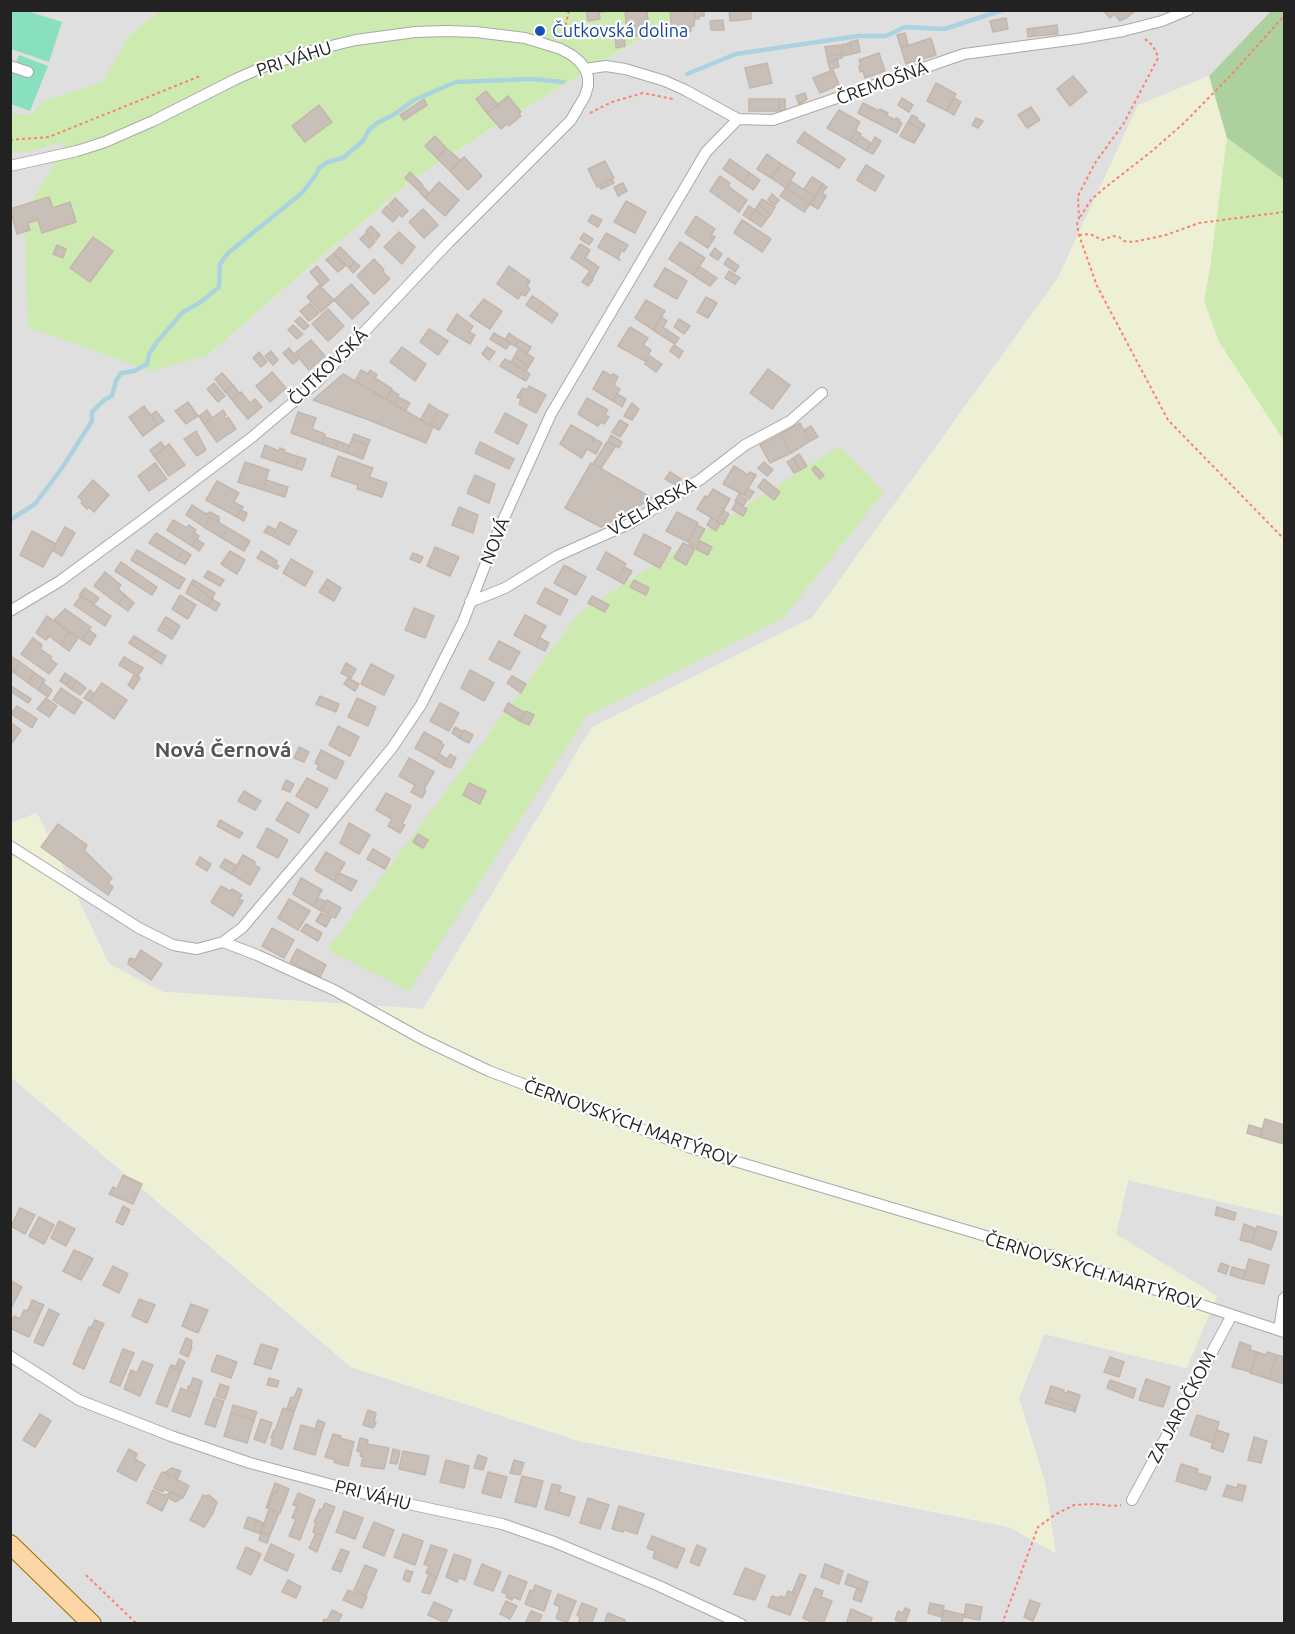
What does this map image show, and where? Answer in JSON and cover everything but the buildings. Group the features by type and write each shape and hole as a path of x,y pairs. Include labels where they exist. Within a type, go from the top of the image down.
{"main road":[{"path":"10,1544 92,1623"}],"street":[{"name":"ČREMOŠNÁ","path":"585,69 606,66 625,69 665,81 738,119 773,120 964,54 1102,36 1162,21 1188,10"},
{"name":"PRI VÁHU","path":"10,166 105,142 262,67 310,51 356,40 415,32 448,31 515,37 561,49 580,62 585,69"},
{"path":"10,66 28,72"},
{"name":"ČUTKOVSKÁ","path":"10,611 60,581 144,519 251,438 317,382 577,111 588,86 585,69"},
{"name":"NOVÁ","path":"223,942 242,928 314,843 392,748 421,705 463,622 500,526 551,414 706,152 738,119"},
{"name":"VČELÁRSKA","path":"470,602 505,588 557,556 631,523 701,479 745,445 790,421 822,393"},
{"path":"10,846 139,928 173,945 196,949 223,942"},
{"name":"ČERNOVSKÝCH MARTÝROV","path":"223,942 258,955 334,990 422,1039 489,1071 691,1148 1056,1257 1282,1331"},
{"path":"1282,1331 1284,1299"},
{"name":"ZA JAROČKOM","path":"1132,1500 1232,1315"},
{"name":"PRI VÁHU","path":"10,1356 79,1400 171,1436 250,1463 374,1496 502,1524 554,1542 649,1581 741,1623"}],"path":[{"path":"561,49 569,10"},
{"path":"1284,16 1184,123 1091,200 1077,224 1097,286 1168,420 1284,539"},
{"path":"1079,218 1078,196 1095,163 1124,123 1158,58 1151,44 1144,39"},
{"path":"10,140 49,137 200,76"},
{"path":"577,111 588,115 612,102 643,93 675,99"},
{"path":"1079,235 1090,234 1102,240 1113,236 1133,242 1166,236 1199,223 1284,212"},
{"path":"1002,1623 1038,1527 1074,1505 1113,1506 1132,1500"},
{"path":"86,1575 137,1623"}],"shaded area":[{"path":"11,11 159,11 130,34 207,356 410,182 489,130 686,11 1272,11 1209,76 1138,106 1058,278 812,618 592,727 423,1009 163,992 109,964 37,813 11,823"},
{"path":"10,1076 351,1367 579,1441 1009,1527 1055,1553 1045,1483 1019,1398 1044,1334 1186,1368 1116,1234 1128,1180 1284,1216 1284,1623 11,1623"}],"green space":[{"path":"11,10 27,11 62,22 49,62 11,49"},
{"path":"1272,10 1284,11 1284,180 1227,138 1209,76"},
{"path":"159,11 686,11 489,130 410,182 207,356 150,371 28,327 24,215 67,141 28,152 11,152 11,114 31,115 43,101 102,82 130,34"},
{"path":"19,55 48,66 30,111 11,104 10,77"},
{"path":"1209,76 1227,138 1204,301 1219,342 1284,441 1284,1216 1128,1180 1116,1234 1217,1296 1187,1368 1044,1334 1019,1398 1045,1483 1056,1553 1009,1527 776,1477 579,1441 351,1367 11,1076 11,823 37,813 109,964 163,992 424,1009 592,727 812,618 1058,278 1138,105"},
{"path":"1227,138 1284,180 1284,441 1219,342 1204,301"},
{"path":"839,446 884,492 783,618 587,716 409,991 327,950 579,613"}],"waterway":[{"path":"687,74 736,54 858,36 886,36 905,27 944,29 1003,10"},
{"path":"10,520 35,504 62,468 92,421 92,412 104,400 112,396 121,373 134,371 147,364 149,354 157,342 183,312 201,302 219,287 220,264 228,253 302,193 319,168 328,162 343,158 363,141 369,130 377,123 395,114 414,100 456,82 531,79 563,82"}],"place":[{"name":"Čutkovská dolina","path":"540,31"}],"district":[{"name":"Nová Černová","path":"223,750"}]}
